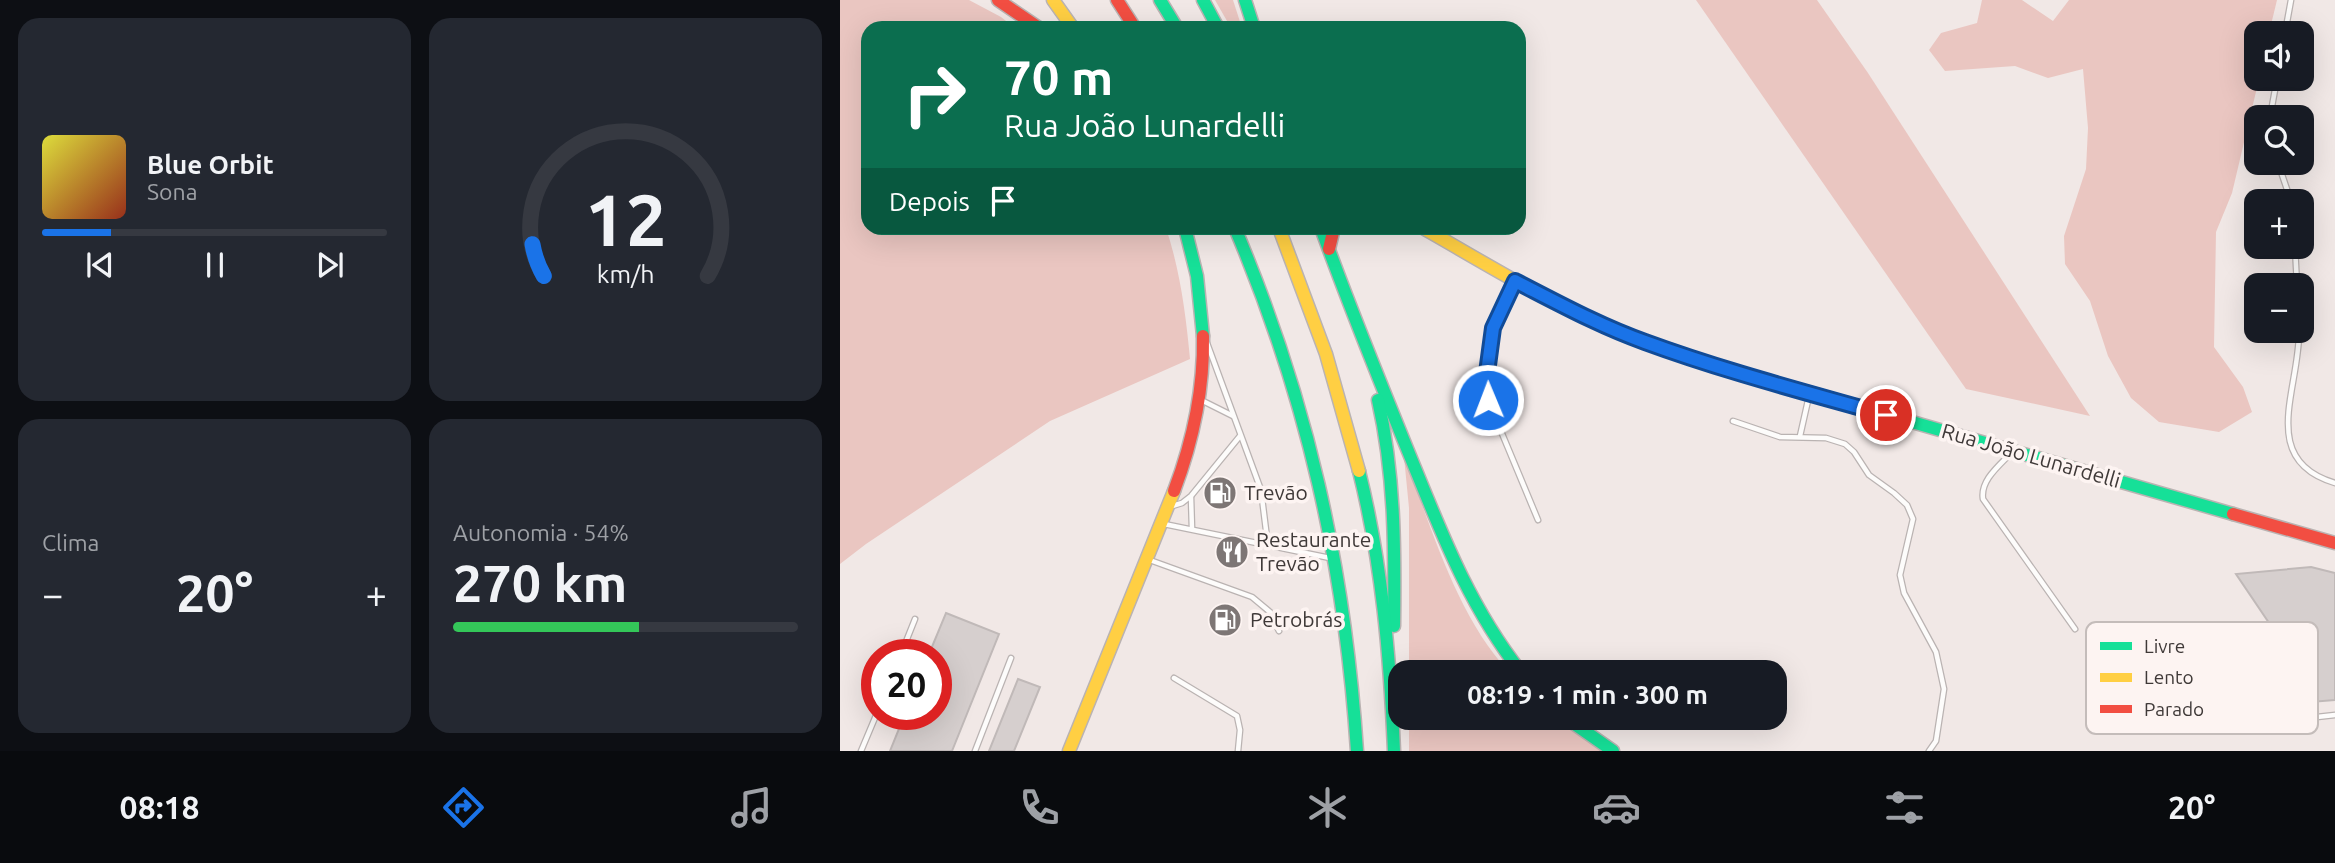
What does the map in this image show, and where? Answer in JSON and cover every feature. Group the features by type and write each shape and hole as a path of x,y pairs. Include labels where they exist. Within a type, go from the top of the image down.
{"main road":[{"path":"998,0 1029,21"},
{"path":"1053,0 1068,21"},
{"path":"1117,0 1130,21"},
{"path":"1160,0 1173,21"},
{"path":"1203,0 1215,21"},
{"path":"1245,0 1252,21"},
{"path":"1070,751 1168,507 1187,455 1200,400 1205,336 1200,287 1187,235"},
{"path":"1226,235 1271,317"},
{"path":"1238,235 1271,317 1302,416 1334,559 1354,695 1357,751"},
{"path":"1282,235 1297,268 1325,348 1353,448 1380,586 1389,660"},
{"path":"1323,235 1363,340 1464,584 1483,620 1510,660"},
{"path":"1329,249 1332,235"},
{"name":"Rua João Lunardelli","path":"1435,235 1515,281 1603,325 1644,342 1810,393 2335,543"},
{"path":"1363,340 1390,461 1395,551 1393,660"},
{"path":"1394,730 1394,751"},
{"path":"1583,730 1613,751"}],"lane":[{"path":"2287,21 2291,0"},
{"path":"1515,281 1493,328 1486,380 1488,400 1538,520"},
{"path":"1205,336 1261,490 1268,545"},
{"path":"2297,343 2287,427 2293,455 2303,468 2320,479 2335,483"},
{"path":"1800,436 1810,393"},
{"path":"1200,400 1234,416"},
{"path":"1733,421 1780,437 1826,438 1845,444 1854,452 1869,475 1907,505 1913,519 1900,575 1904,593 1936,652 1944,689 1936,741 1929,751"},
{"path":"1168,507 1182,503 1191,496 1241,435"},
{"path":"2012,451 1986,480 1981,490 1983,499 2075,629"},
{"path":"1191,496 1192,529"},
{"path":"1161,523 1334,559"},
{"path":"1147,559 1252,597 1270,612 1279,631"},
{"path":"907,639 915,619"},
{"path":"975,751 1011,658"},
{"path":"1174,678 1237,716 1240,730 1238,751"},
{"path":"861,751 870,730"}],"shaded area":[{"path":"840,0 969,0 1006,21 861,21 861,235 1168,235 1182,293 1190,359 1050,421 840,564"},
{"path":"1215,0 1233,0 1240,21 1227,21"},
{"path":"1696,0 1817,0 1868,73 2090,416 1966,389"},
{"path":"1982,0 2022,0 2053,21 2069,0 2277,0 2272,21 2244,21 2244,91 2256,91 2253,105 2244,105 2244,142 2232,193 2216,232 2214,347 2243,387 2252,412 2219,432 2159,422 2131,398 2108,356 2090,301 2065,264 2064,236 2086,169 2088,128 2083,69 2048,78 2015,66 1945,71 1929,50 1941,33 1977,23"},
{"path":"1404,457 1447,570 1474,624 1499,660 1409,660 1409,508"},
{"path":"1409,730 1572,730 1601,751 1409,751"}],"building":[{"path":"2311,567 2335,573 2335,700 2318,701 2318,622 2268,622 2236,574"},
{"path":"946,613 999,634 952,751 890,751 899,730 952,730 952,639 935,639"},
{"path":"1018,679 1040,687 1014,751 989,751"}],"traffic: fast":[{"path":"1160,0 1173,21"},
{"path":"1203,0 1214,21"},
{"path":"1245,0 1252,21"},
{"path":"1187,235 1197,276 1203,336"},
{"path":"1238,235 1283,356 1318,484 1343,616 1357,751"},
{"path":"1324,235 1374,368 1444,538 1485,620 1512,660"},
{"path":"1818,395 2233,514"},
{"path":"1378,400 1391,484 1394,626"},
{"path":"1359,471 1374,540 1384,610 1394,751"},
{"path":"1583,730 1613,751"}],"traffic: slow":[{"path":"1053,0 1068,21"},
{"path":"1282,235 1326,354 1359,471"},
{"path":"1435,235 1536,292 1606,326 1684,355 1818,395"},
{"path":"1069,751 1174,491"}],"traffic: jam":[{"path":"998,0 1029,21"},
{"path":"1117,0 1130,21"},
{"path":"1329,249 1332,235"},
{"path":"1174,491 1196,415 1202,376 1203,336"},
{"path":"2233,514 2335,543"}],"place":[{"name":"Trevão","path":"1220,493"},
{"name":"Restaurante Trevão","path":"1232,552"},
{"name":"Petrobrás","path":"1225,620"}],"route":[{"path":"1488,400 1486,380 1493,328 1515,281 1569,309 1644,342 1886,415"}]}
